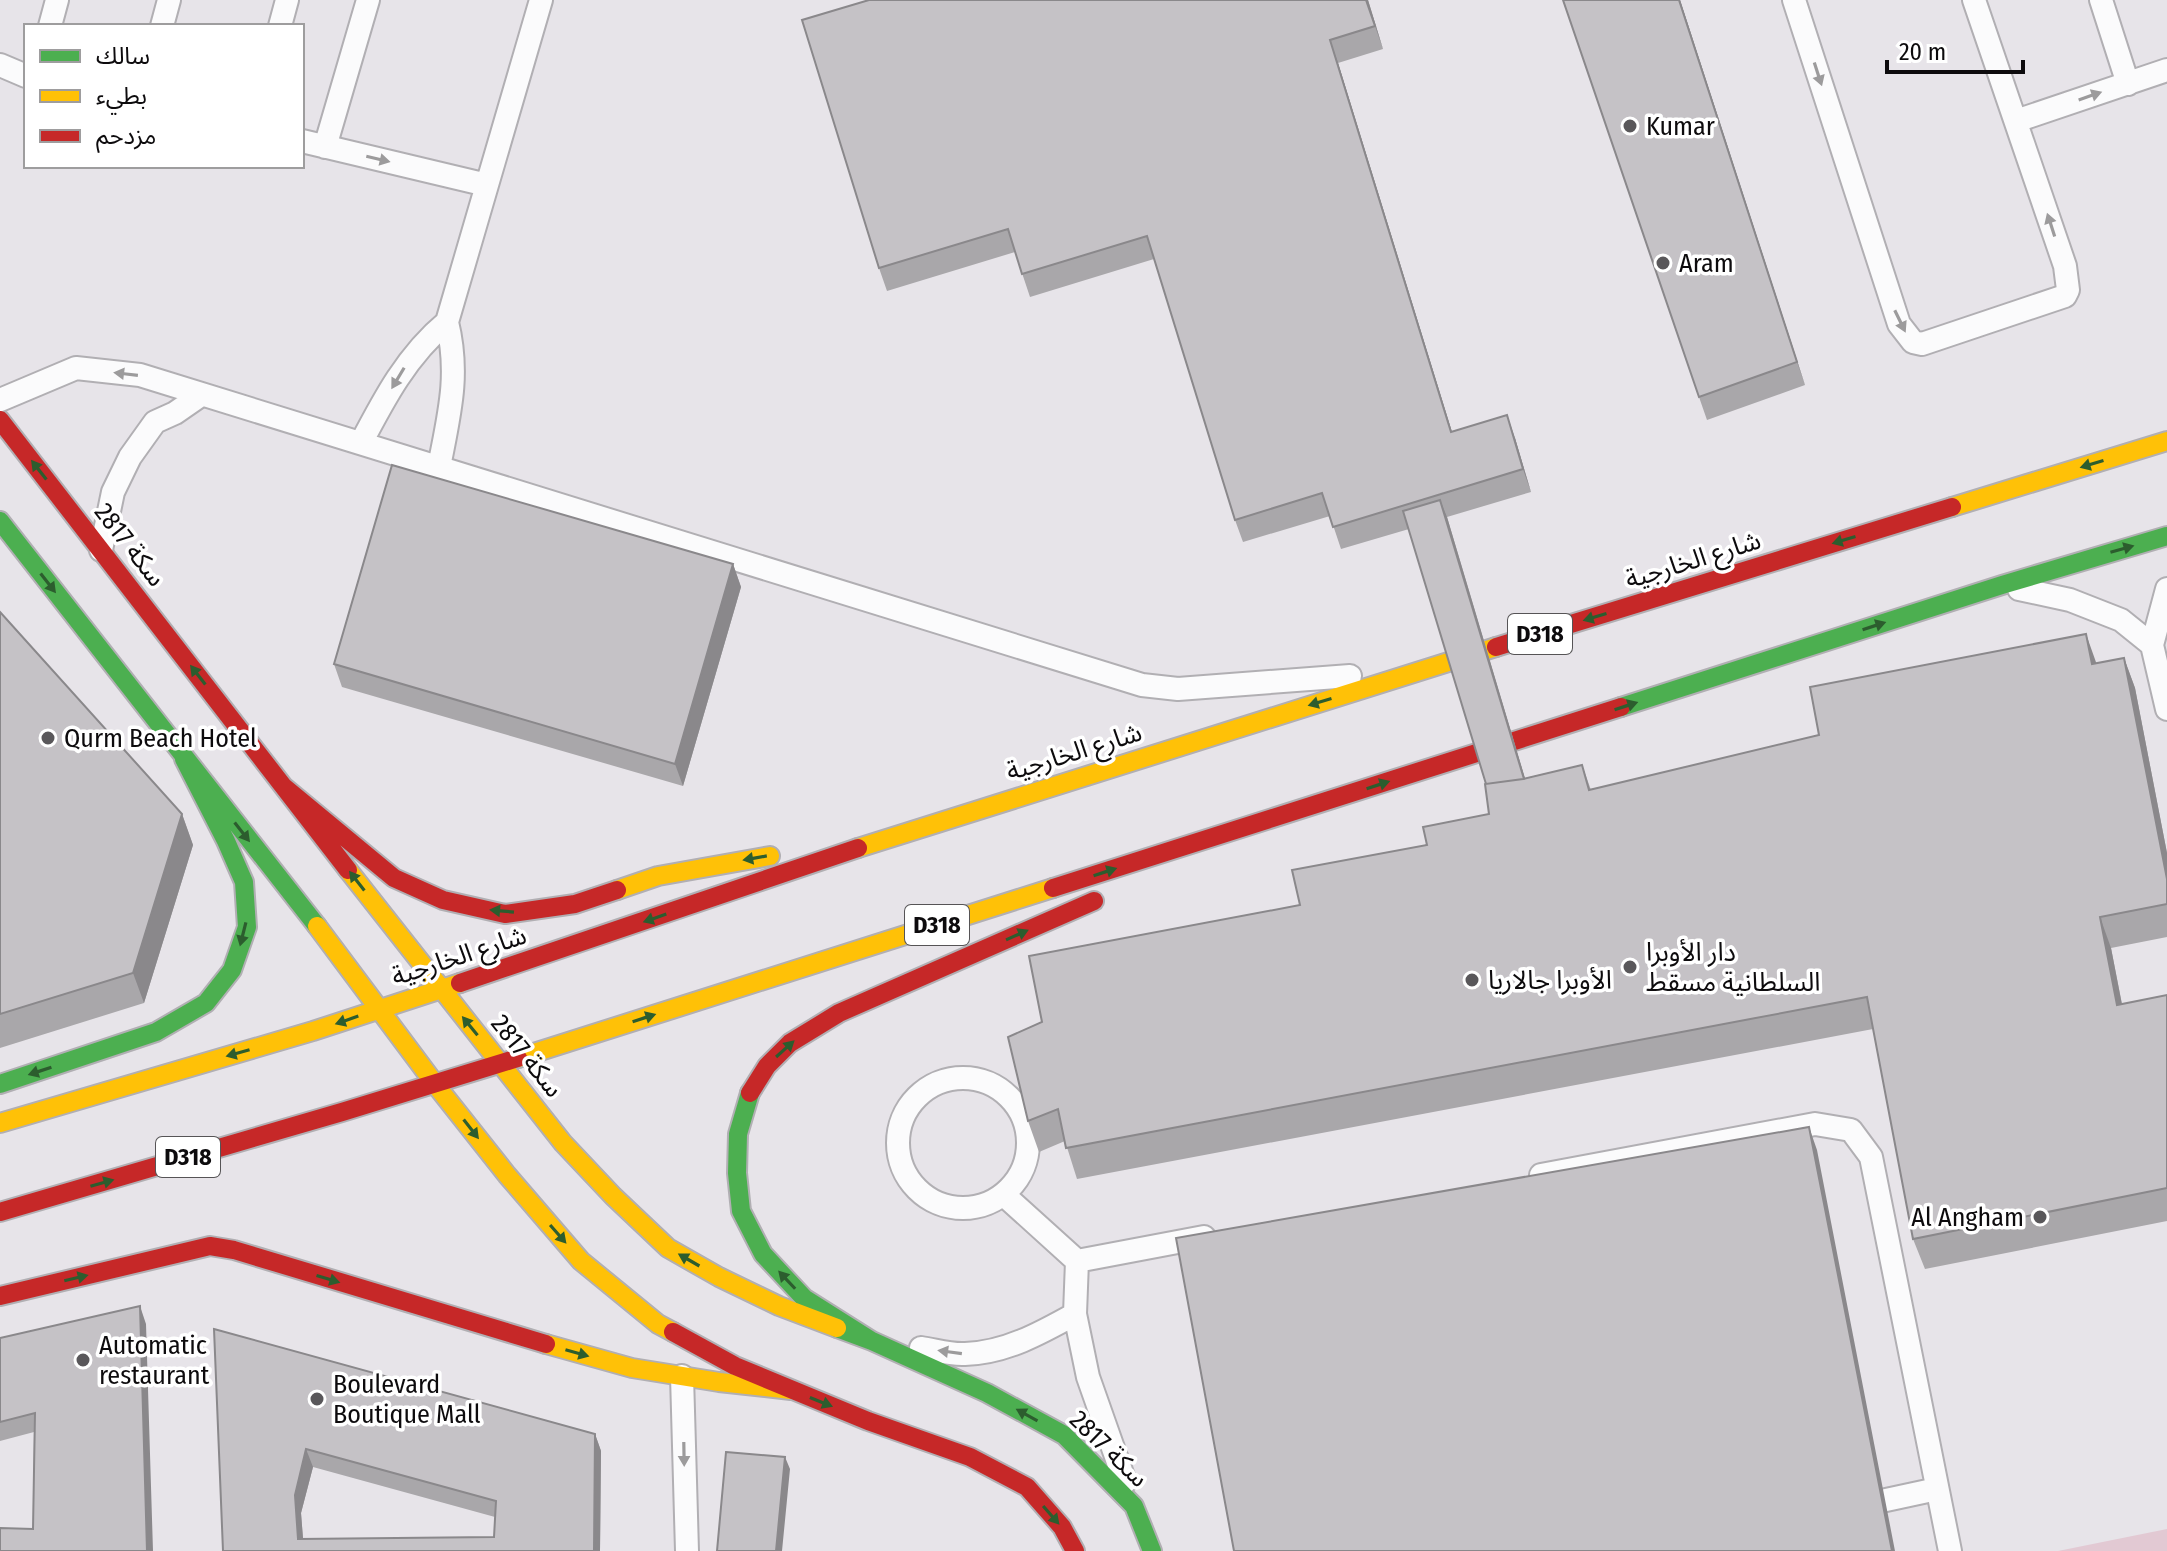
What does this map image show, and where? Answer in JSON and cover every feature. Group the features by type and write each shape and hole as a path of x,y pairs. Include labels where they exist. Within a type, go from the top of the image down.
{"main road":[{"name":"سكة 2817","path":"0,420 440,989 563,1143 613,1196 668,1248 719,1277 779,1306 872,1341 987,1393 1064,1435 1134,1506 1152,1551"},
{"name":"شارع الخارجية","path":"0,1123 313,1031 914,829 2167,441"},
{"path":"0,521 435,1084 581,1261 658,1324 735,1366 868,1421 970,1457 1027,1487 1062,1527 1075,1551"},
{"name":"D318","path":"0,1212 435,1084 2002,585 2167,536"},
{"path":"0,1084 156,1032 206,1003 232,970 247,927 244,882 184,759"},
{"path":"284,787 394,878 443,900 505,914 575,904 658,876 914,829"},
{"path":"1159,873 1304,809"},
{"path":"872,1341 804,1298 763,1254 741,1211 737,1173 738,1134 751,1091 767,1066 790,1043 839,1013 1115,892"},
{"path":"0,1296 210,1246 234,1250 617,1364 791,1390"}],"lane":[{"path":"51,24 57,0"},
{"path":"163,24 169,0"},
{"path":"281,24 287,0"},
{"path":"325,147 368,0"},
{"path":"439,467 453,387 452,343 447,322 541,0"},
{"path":"1794,0 1899,324 1913,342 1922,344 2065,296 2068,290 2065,266 1974,0"},
{"path":"2101,0 2128,84"},
{"path":"0,65 24,75"},
{"path":"2016,121 2167,70"},
{"path":"304,142 487,185"},
{"path":"361,443 403,368 447,322"},
{"path":"0,400 76,368 140,375 1142,685 1178,689 1419,671"},
{"path":"101,550 113,492 130,457 155,422 201,395"},
{"path":"2002,585 2070,600 2121,620 2152,645"},
{"path":"2167,589 2152,645 2167,709"},
{"path":"960,1078 986,1082 1015,1103 1026,1124 1029,1147 1023,1171 1004,1195 971,1209 949,1207 928,1199 914,1187 903,1168 898,1149 900,1126 917,1096 939,1082 960,1078"},
{"path":"1517,1179 1815,1124 1851,1130 1871,1157 1950,1551"},
{"path":"1004,1195 1077,1261"},
{"path":"1077,1261 1218,1234"},
{"path":"1077,1261 1075,1314 1088,1377 1134,1506"},
{"path":"872,1341 964,1354 1002,1347 1035,1336 1075,1314"},
{"path":"682,1376 687,1551"},
{"path":"1886,1500 1937,1489"}],"shaded area":[{"path":"2167,1529 2167,1551 2058,1551"}],"building":[{"path":"869,0 1366,0 1375,26 1330,40 1451,432 1507,415 1523,469 1333,527 1322,493 1235,520 1147,236 1022,274 1008,229 879,268 802,20"},
{"path":"1563,0 1679,0 1797,362 1699,397"},
{"path":"392,465 733,564 675,764 334,664"},
{"path":"1440,500 1524,779 1486,784 1403,511"},
{"name":"Qurm Beach Hotel","path":"0,612 182,814 133,973 0,1014"},
{"name":"دار الأوبرا السلطانية مسقط","path":"2086,634 2092,664 2124,658 2167,879 2167,904 2100,917 2117,1005 2167,995 2167,1188 1913,1239 1867,997 1066,1148 1058,1109 1028,1121 1008,1037 1042,1022 1029,956 1300,905 1292,870 1427,845 1423,827 1489,814 1485,784 1582,765 1589,790 1819,735 1810,687"},
{"path":"1809,1127 1892,1551 1234,1551 1176,1238"},
{"path":"140,1306 147,1551 0,1551 0,1528 33,1529 35,1413 0,1422 0,1338"},
{"name":"Boulevard Boutique Mall","path":"214,1329 595,1434 594,1551 223,1551","holes":["306,1449 496,1501 494,1537 298,1539 295,1495"]},
{"path":"726,1452 785,1457 776,1551 717,1551"}],"traffic: fast":[{"path":"0,521 317,926"},
{"path":"1621,707 2002,585 2167,536"},
{"path":"0,1084 156,1032 206,1003 232,970 247,927 244,882 184,759"},
{"path":"750,1093 738,1134 737,1173 741,1211 763,1254 804,1298 872,1341"},
{"path":"837,1328 987,1393 1064,1435 1134,1506 1152,1551"}],"traffic: slow":[{"path":"1952,507 2167,441"},
{"path":"858,848 1496,647"},
{"path":"617,890 658,876 770,856"},
{"path":"348,870 563,1143 668,1248 779,1306 837,1328"},
{"path":"518,1058 1053,888"},
{"path":"317,926 435,1084 581,1261 658,1324 673,1332"},
{"path":"0,1123 313,1031 460,983"},
{"path":"546,1344 632,1368 791,1390"}],"traffic: jam":[{"path":"0,420 348,870"},
{"path":"1496,647 1952,507"},
{"path":"1053,888 1621,707"},
{"path":"284,787 394,878 443,900 505,914 575,904 617,890"},
{"path":"460,983 858,848"},
{"path":"750,1093 767,1066 790,1043 839,1013 1094,901"},
{"path":"0,1212 518,1058"},
{"path":"0,1296 210,1246 234,1250 546,1344"},
{"path":"673,1332 735,1366 868,1421 970,1457 1027,1487 1062,1527 1075,1551"}],"place":[{"name":"Kumar","path":"1630,126"},
{"name":"Aram","path":"1663,263"},
{"name":"Qurm Beach Hotel","path":"48,738"},
{"name":"دار الأوبرا السلطانية مسقط","path":"1630,967"},
{"name":"الأوبرا جالاريا","path":"1472,980"},
{"name":"Al Angham","path":"2040,1217"},
{"name":"Automatic restaurant","path":"83,1360"},
{"name":"Boulevard Boutique Mall","path":"317,1399"}]}
